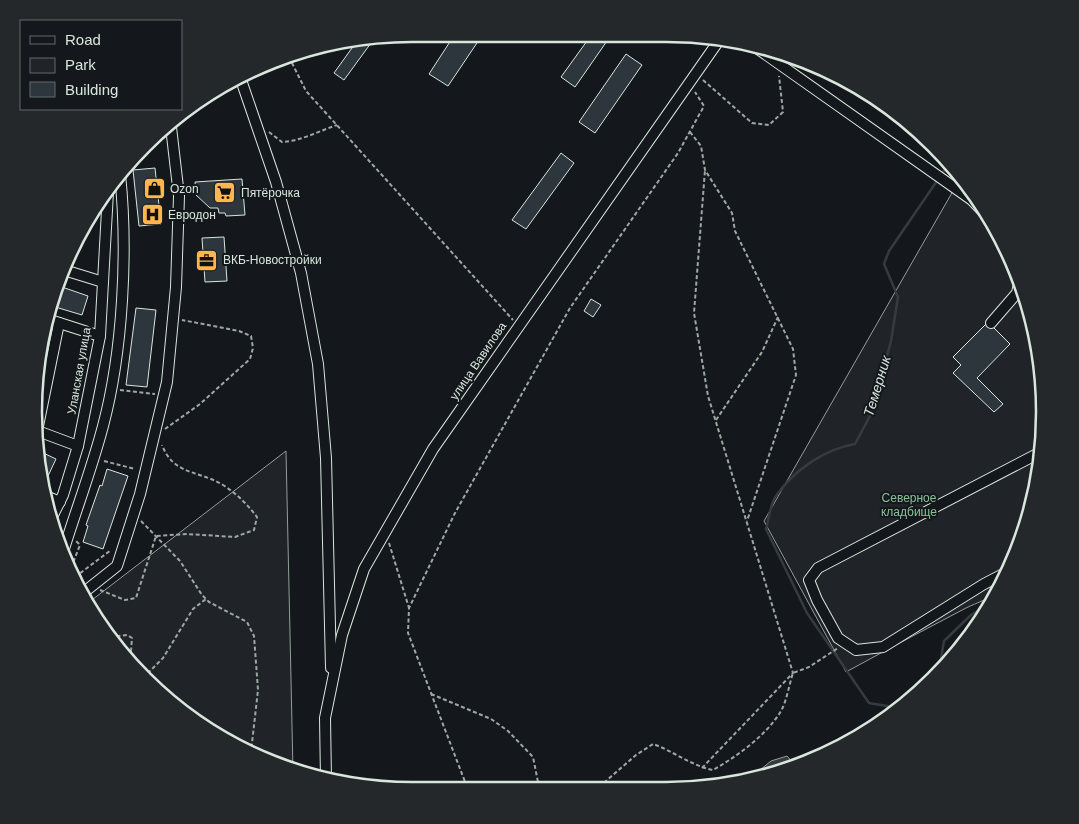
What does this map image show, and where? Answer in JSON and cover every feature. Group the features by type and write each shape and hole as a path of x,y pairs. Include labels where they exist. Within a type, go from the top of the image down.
{"street":[{"name":"улица Вавилова","path":"326,771 325,718 342,634 364,568 433,449 715,46"},
{"path":"768,57 966,196"},
{"name":"улица Вавилова","path":"243,84 276,182 301,272 318,364 328,506 331,689"},
{"path":"88,589 117,566 134,513 166,382 173,318 179,196 171,131"},
{"path":"66,542 103,425 110,389 122,291 124,223 121,185"},
{"name":"Уланская улица","path":"56,510 78,446 100,336 107,204"},
{"path":"71,272 103,282"},
{"path":"991,323 1017,293"},
{"path":"54,322 100,336"},
{"path":"43,400 59,323"},
{"path":"43,433 78,446"},
{"path":"996,579 883,647 856,650 838,638 817,600 809,580 818,568 1034,456"},
{"path":"53,499 60,502"}],"path":[{"path":"292,63 306,91 518,325"},
{"path":"696,73 718,95 752,123 769,125 783,112 777,63"},
{"path":"409,608 455,513 570,308 678,153 704,106 689,84"},
{"path":"257,124 282,142 297,141 312,132 337,125"},
{"path":"605,782 653,744 673,751 702,768 713,770 725,764 762,733 781,710 793,673 779,633 708,396 694,313 705,170 702,146 690,132"},
{"path":"705,170 732,213 735,231 793,348 796,375 747,521"},
{"path":"716,420 762,352 778,317"},
{"path":"162,431 200,404 250,360 253,348 250,336 239,330 173,318"},
{"path":"110,389 156,394"},
{"path":"156,536 187,534 235,537 254,530 257,517 247,503 222,484 177,467 166,457 161,443"},
{"path":"93,458 138,470"},
{"path":"134,513 180,560 206,599 247,622 254,636 258,690 252,744"},
{"path":"386,531 409,608 408,633 465,782"},
{"path":"89,590 125,600 136,598 142,584 151,546 156,536"},
{"path":"80,574 114,548"},
{"path":"150,672 163,658 193,608 206,599"},
{"path":"118,636 127,635 132,638 130,651"},
{"path":"702,768 793,673 809,667 846,643"},
{"path":"431,694 491,719 508,731 533,757 538,782"}],"green space":[{"name":"Северное кладбище","path":"957,184 987,227 1017,293 1029,340 1036,388 1036,436 1024,508 1008,553 987,597 985,600 846,672 764,521"},
{"path":"286,451 293,762 227,732 168,690 134,656 93,599"}],"shaded area":[{"path":"787,756 791,760 761,769 771,761"}],"building":[{"path":"450,42 478,42 448,86 429,74"},
{"path":"586,42 606,42 575,87 561,77"},
{"path":"369,45 344,80 334,73 352,48"},
{"path":"626,54 642,65 595,133 579,122"},
{"path":"561,153 574,163 526,229 512,220"},
{"path":"155,168 161,224 139,226 133,170"},
{"path":"242,179 245,215 226,216 225,213 219,213 218,208 210,208 196,195 195,182"},
{"path":"224,237 227,281 205,282 202,238"},
{"path":"64,288 88,296 82,315 58,308"},
{"path":"591,299 601,305 593,317 584,311"},
{"path":"136,308 156,310 147,387 126,385"},
{"path":"988,322 1010,344 977,378 1003,404 994,412 953,373 961,365 953,357"},
{"path":"45,454 56,459 48,475"},
{"path":"107,469 128,476 103,549 83,542 88,526 86,525"}],"waterway":[{"name":"Темерник","path":"942,174 945,169"},
{"name":"Темерник","path":"890,706 869,703 807,613 766,529 772,503 783,487 811,462 833,451 855,444 871,414 891,341 898,297 884,264 889,251 939,178"},
{"name":"Темерник","path":"941,660 944,641 978,610"}],"place":[{"name":"Ozon","path":"154,189"},
{"name":"Пятёрочка","path":"225,193"},
{"name":"Евродон","path":"152,215"},
{"name":"ВКБ-Новостройки","path":"207,260"}]}
